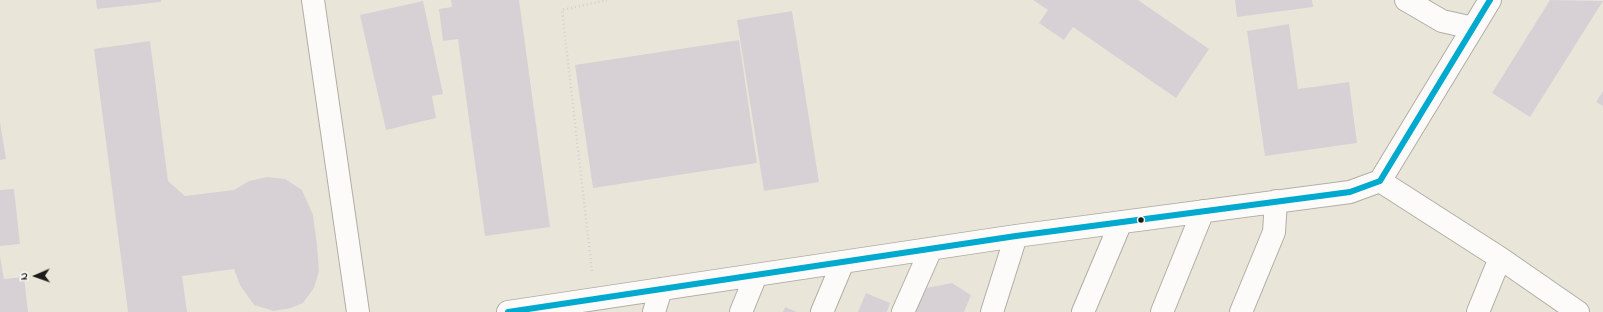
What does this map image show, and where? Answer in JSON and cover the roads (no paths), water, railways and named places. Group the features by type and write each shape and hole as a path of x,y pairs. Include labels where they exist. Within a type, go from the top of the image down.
{"street":[{"path":"313,0 358,312"},
{"path":"1406,0 1442,21 1473,28"},
{"path":"508,312 559,308 595,299 1016,236 1350,192 1380,181 1490,0"},
{"path":"1380,181 1500,258 1578,312"},
{"path":"1241,312 1274,232 1276,201"},
{"path":"1162,312 1203,211"},
{"path":"1083,312 1120,222"},
{"path":"997,310 1016,236"},
{"path":"904,312 931,249"},
{"path":"1478,312 1500,258"},
{"path":"822,312 843,262"},
{"path":"741,312 756,275"},
{"path":"654,312 661,289"}]}
